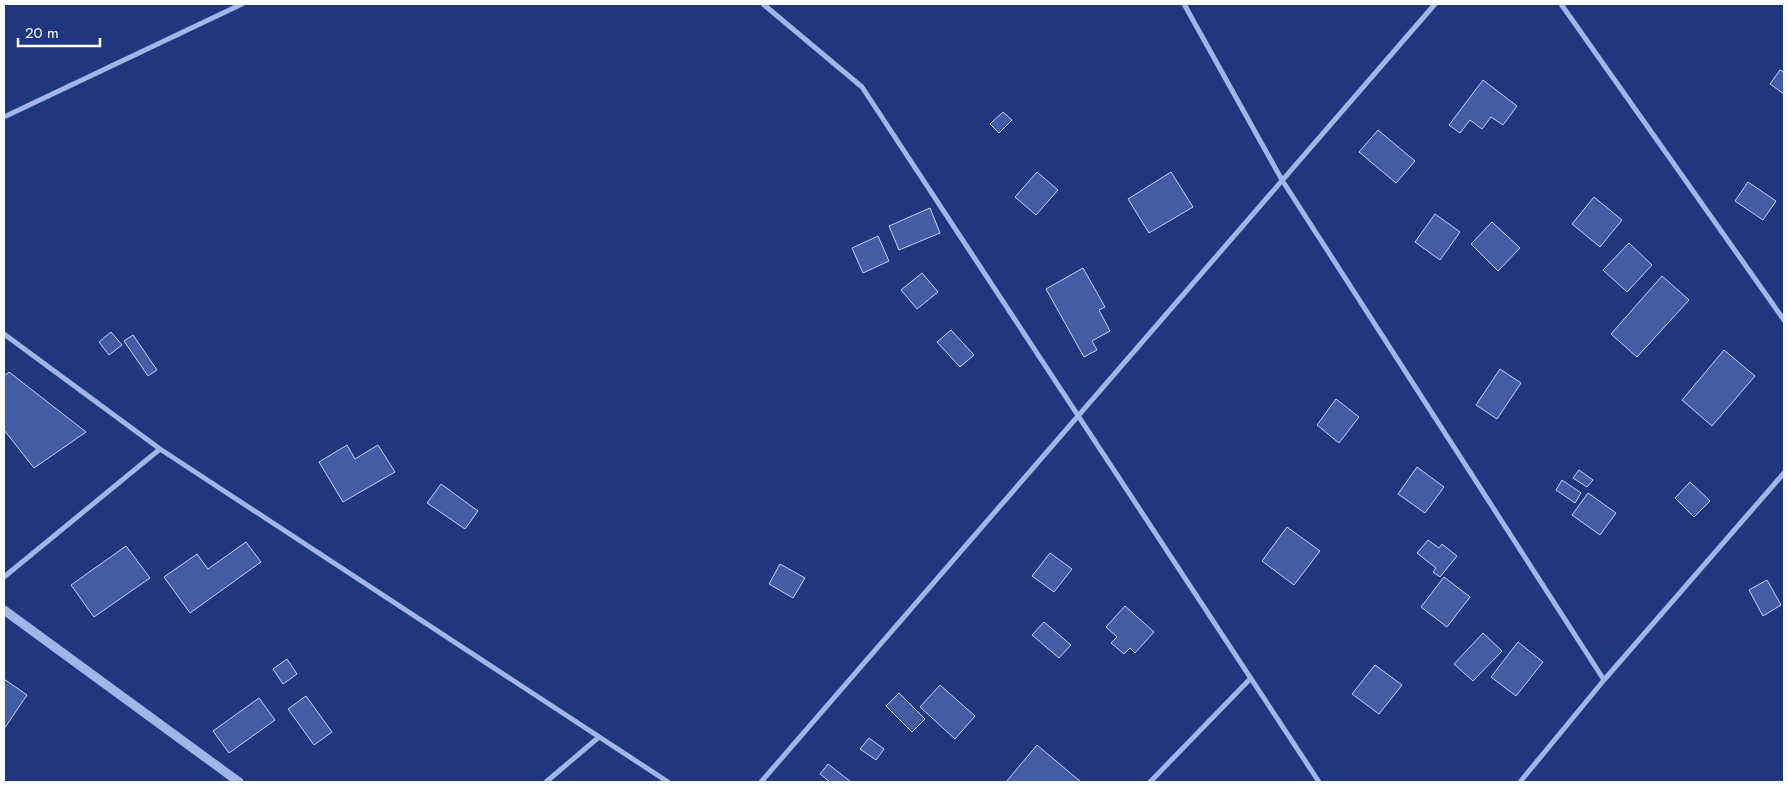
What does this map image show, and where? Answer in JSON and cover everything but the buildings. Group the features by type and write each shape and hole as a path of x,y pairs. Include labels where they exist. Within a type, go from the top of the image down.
{"street":[{"path":"4,116 242,4"},
{"path":"763,4 862,87 1319,782"},
{"path":"1184,4 1282,180 1604,680"},
{"path":"760,782 1434,4"},
{"path":"1561,4 1784,320"},
{"path":"4,334 160,449 668,782"},
{"path":"4,577 160,449"},
{"path":"1520,782 1604,680 1784,472"},
{"path":"4,610 239,782"},
{"path":"1150,782 1250,679"},
{"path":"546,782 599,737"}]}
